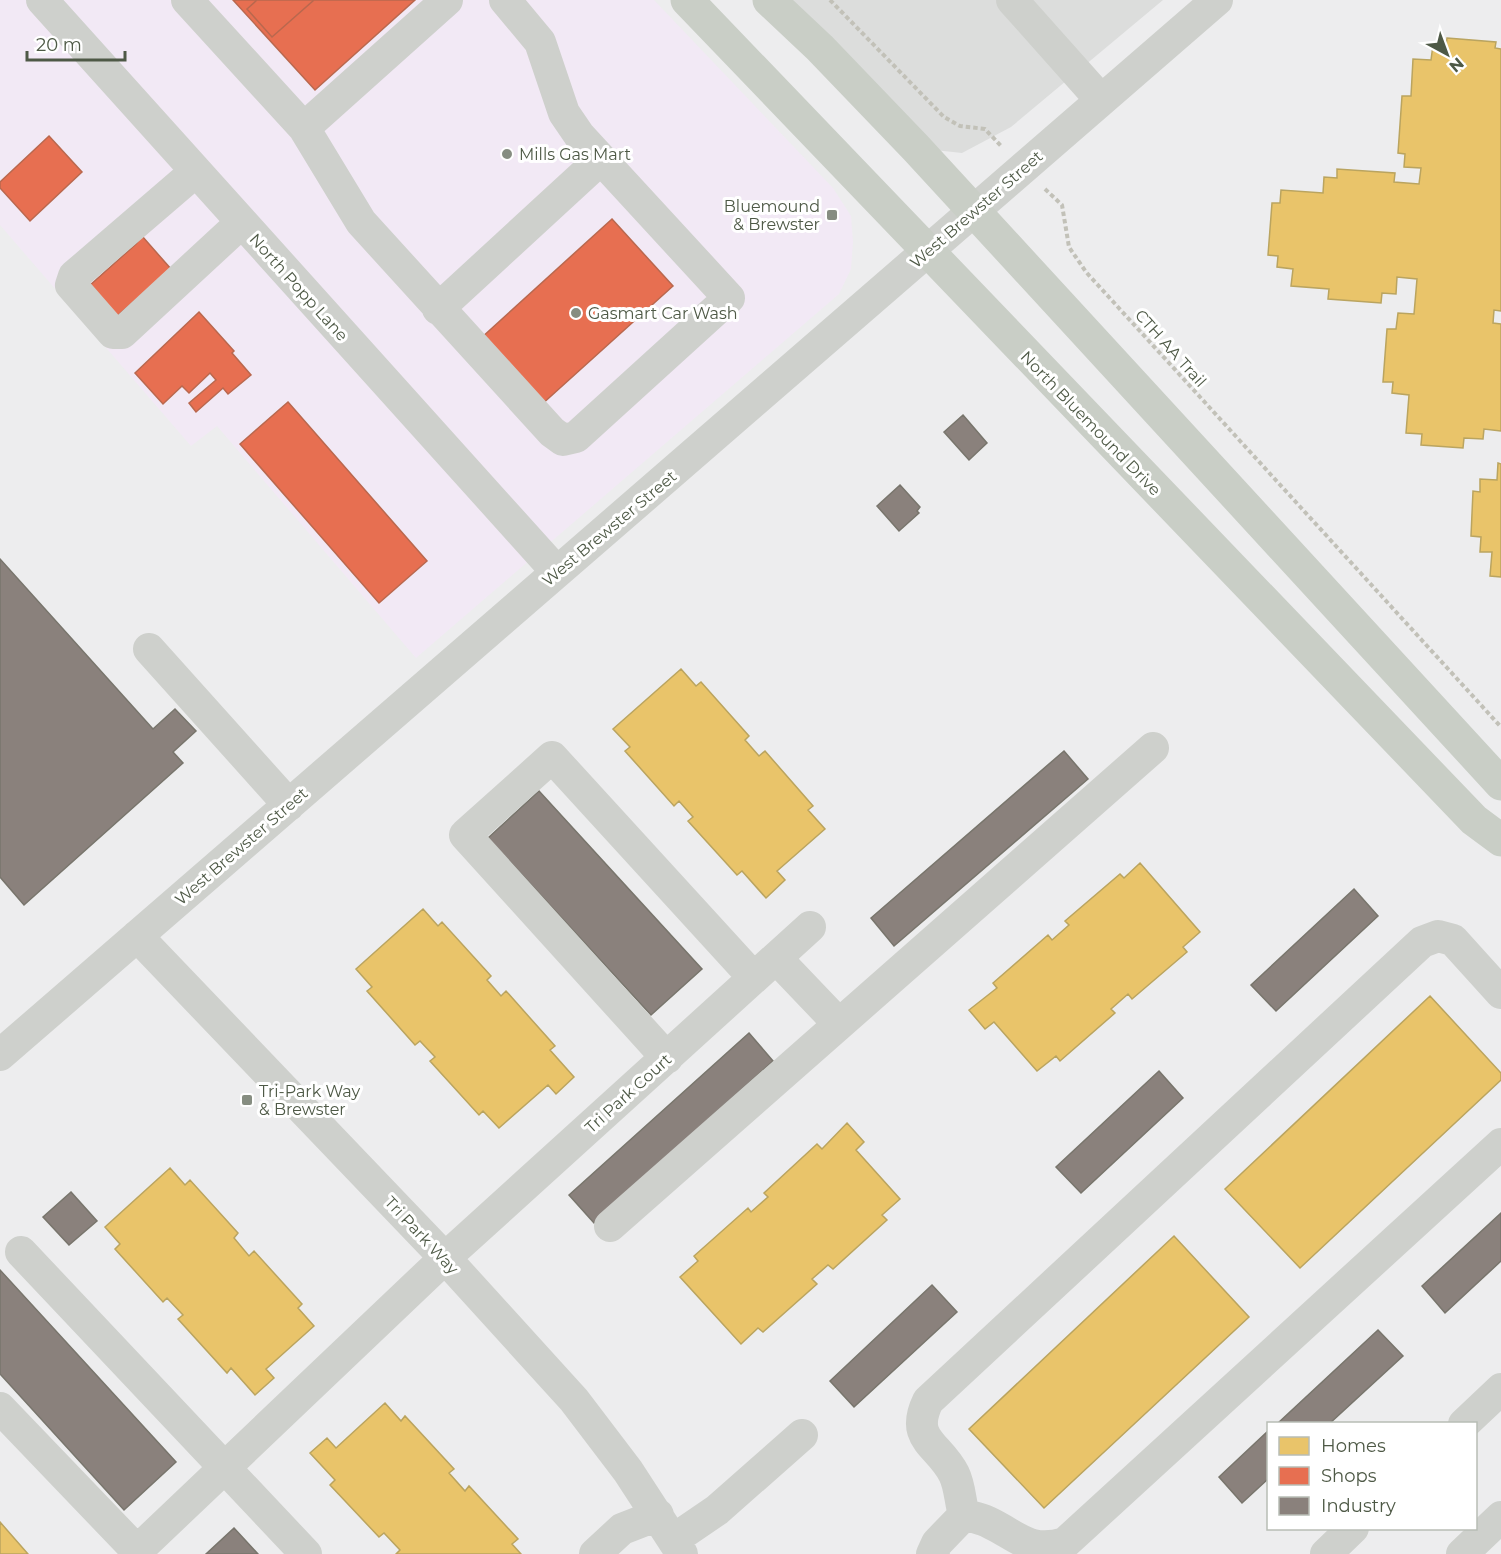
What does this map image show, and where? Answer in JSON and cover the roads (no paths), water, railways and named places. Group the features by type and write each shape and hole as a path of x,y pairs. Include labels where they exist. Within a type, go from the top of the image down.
{"main road":[{"name":"North Bluemound Drive","path":"687,0 1466,812 1501,840"},
{"path":"769,0 820,48 916,148 1501,784"}],"street":[{"name":"North Popp Lane","path":"42,0 557,572"},
{"path":"188,0 304,128 361,222 438,309 552,432 563,440 576,436 729,298 601,159 564,112 540,42 506,0"},
{"path":"304,128 447,0"},
{"path":"1012,0 1101,100"},
{"name":"West Brewster Street","path":"0,1055 1217,0"},
{"path":"438,309 601,159"},
{"path":"195,172 74,276 71,285 113,333 122,333 241,223"},
{"path":"149,650 289,805"},
{"path":"610,1226 1153,748"},
{"path":"667,1058 465,835 552,757 765,968 839,1024"},
{"name":"Tri Park Court","path":"139,1552 224,1467 445,1258 810,927"},
{"name":"Tri Park Way","path":"136,936 445,1258 574,1400 671,1536"},
{"path":"964,1515 953,1472 926,1440 921,1427 922,1412 928,1401 1422,942 1438,936 1453,940 1501,993"},
{"path":"964,1515 986,1521 1031,1548 1052,1549 1065,1543 1501,1144"},
{"path":"21,1252 306,1554"},
{"path":"1466,1422 1501,1389"},
{"path":"0,1408 139,1552"},
{"path":"595,1554 622,1529 671,1536 717,1510 802,1436"},
{"path":"932,1554 937,1543 964,1515"},
{"path":"1462,1554 1501,1516"},
{"path":"1326,1554 1351,1530"}],"place":[{"name":"Mills Gas Mart","path":"507,154"},
{"name":"Bluemound & Brewster","path":"832,215"},
{"name":"Gasmart Car Wash","path":"576,313"},
{"name":"Tri-Park Way & Brewster","path":"247,1100"}]}
